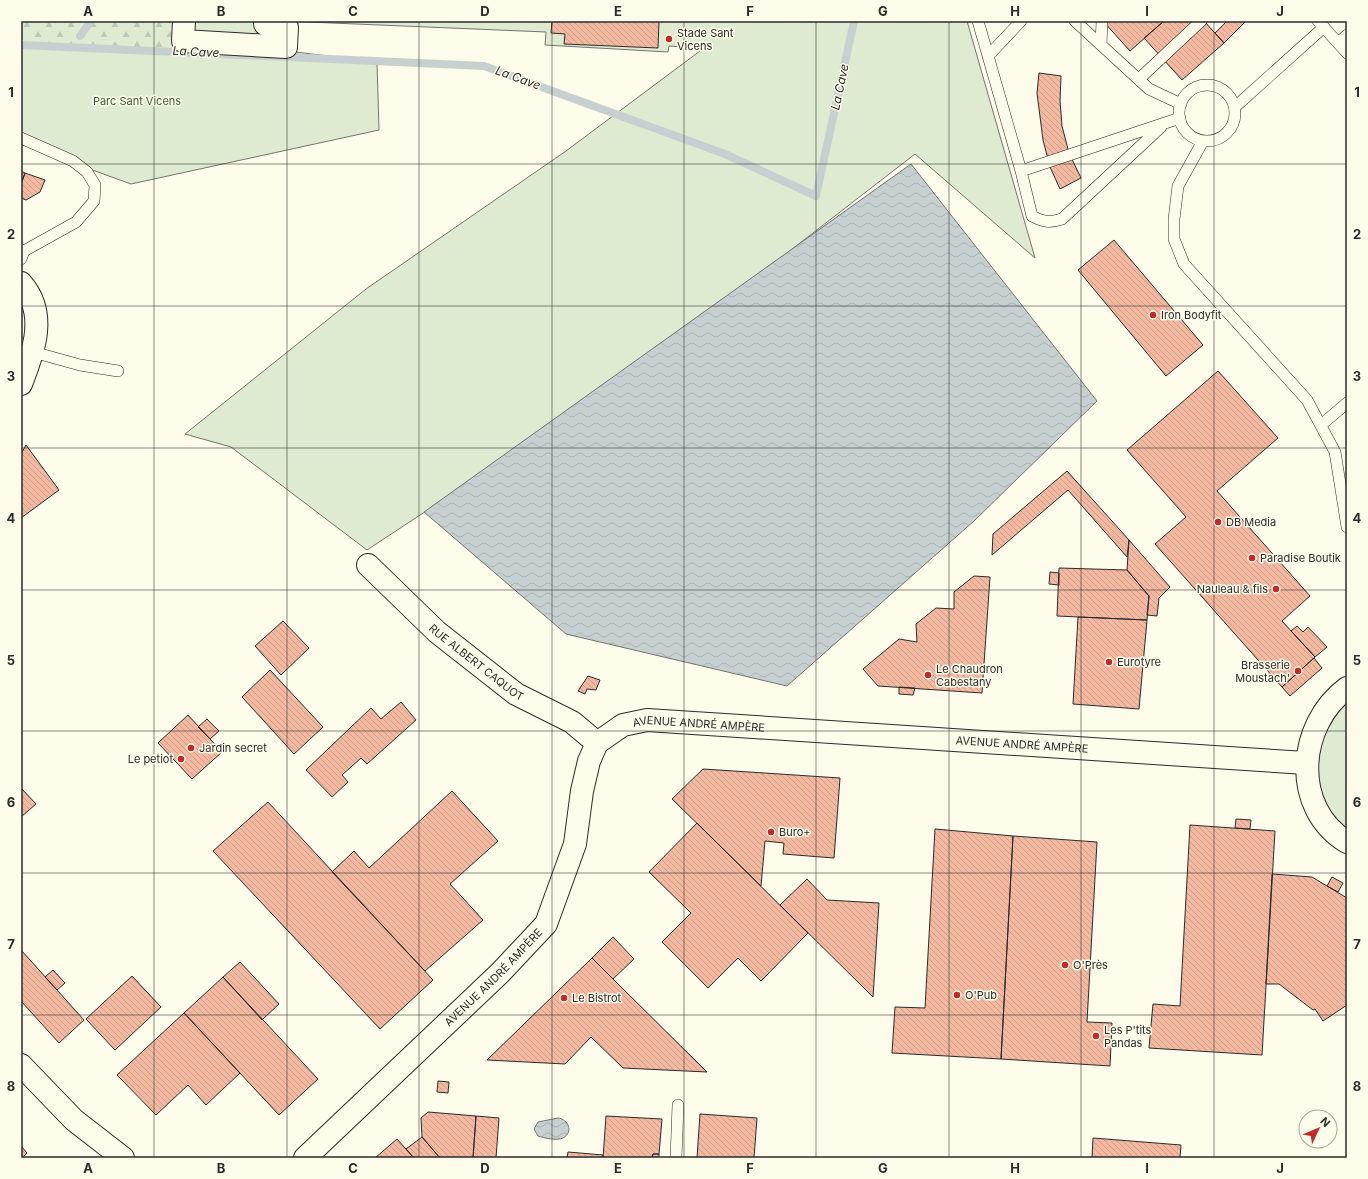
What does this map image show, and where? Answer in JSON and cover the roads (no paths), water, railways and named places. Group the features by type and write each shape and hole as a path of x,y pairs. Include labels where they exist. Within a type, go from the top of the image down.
{"street":[{"path":"184,21 183,41 286,47 287,27 265,24 265,21"},
{"path":"21,283 27,290 37,318 27,351 21,384"},
{"name":"RUE ALBERT CAQUOT","path":"368,564 437,632 516,694 572,722 597,744"},
{"path":"1347,688 1325,709 1311,734 1306,763 1310,791 1321,817 1340,838 1347,842"},
{"name":"AVENUE ANDRÉ AMPÈRE","path":"306,1158 500,973 546,924 575,844 582,791 590,761 597,744 623,725 647,720 1306,763"},
{"path":"21,1065 74,1120 123,1158"}],"lane":[{"path":"978,21 1021,171 1032,216 1043,222 1053,222 1062,219 1165,124"},
{"path":"988,56 1021,21"},
{"path":"1075,21 1149,89 1180,104"},
{"path":"1101,45 1102,21"},
{"path":"1138,79 1201,21"},
{"path":"1235,107 1321,24 1347,53"},
{"path":"1338,43 1347,35"},
{"path":"1209,84 1218,86 1226,91 1232,98 1235,107 1233,124 1228,132 1221,138 1203,141 1188,133 1180,118 1180,104 1192,89 1200,85 1209,84"},
{"path":"1021,171 1180,118"},
{"path":"21,138 73,161 87,172 95,185 94,201 76,222 24,251 21,259"},
{"path":"1203,141 1178,186 1174,219 1174,239 1184,264 1307,400 1335,452 1347,527"},
{"path":"27,351 80,365 118,371"},
{"path":"1320,425 1347,403"},
{"path":"676,1158 678,1105"}],"water":[{"path":"911,164 1097,401 974,521 787,686 566,634 424,512"},
{"path":"558,1118 567,1123 569,1129 563,1138 557,1139 538,1136 534,1129 538,1122"}],"waterway":[{"path":"80,36 91,21"},
{"name":"La Cave","path":"21,45 484,66 725,154 816,196 854,21"}],"place":[{"name":"Stade Sant Vicens","path":"669,39"},
{"name":"Iron Bodyfit","path":"1153,315"},
{"name":"DB Media","path":"1218,522"},
{"name":"Paradise Boutik","path":"1252,558"},
{"name":"Nauleau & fils","path":"1276,589"},
{"name":"Eurotyre","path":"1109,662"},
{"name":"Brasserie Moustach'","path":"1298,671"},
{"name":"Le Chaudron Cabestany","path":"928,675"},
{"name":"Jardin secret","path":"191,748"},
{"name":"Le petiot","path":"181,759"},
{"name":"Buro+","path":"771,832"},
{"name":"O'Près","path":"1065,965"},
{"name":"O'Pub","path":"957,995"},
{"name":"Le Bistrot","path":"564,998"},
{"name":"Les P'tits Pandas","path":"1096,1036"}],"park label":[{"name":"Parc Sant Vicens","path":"137,101"}]}
